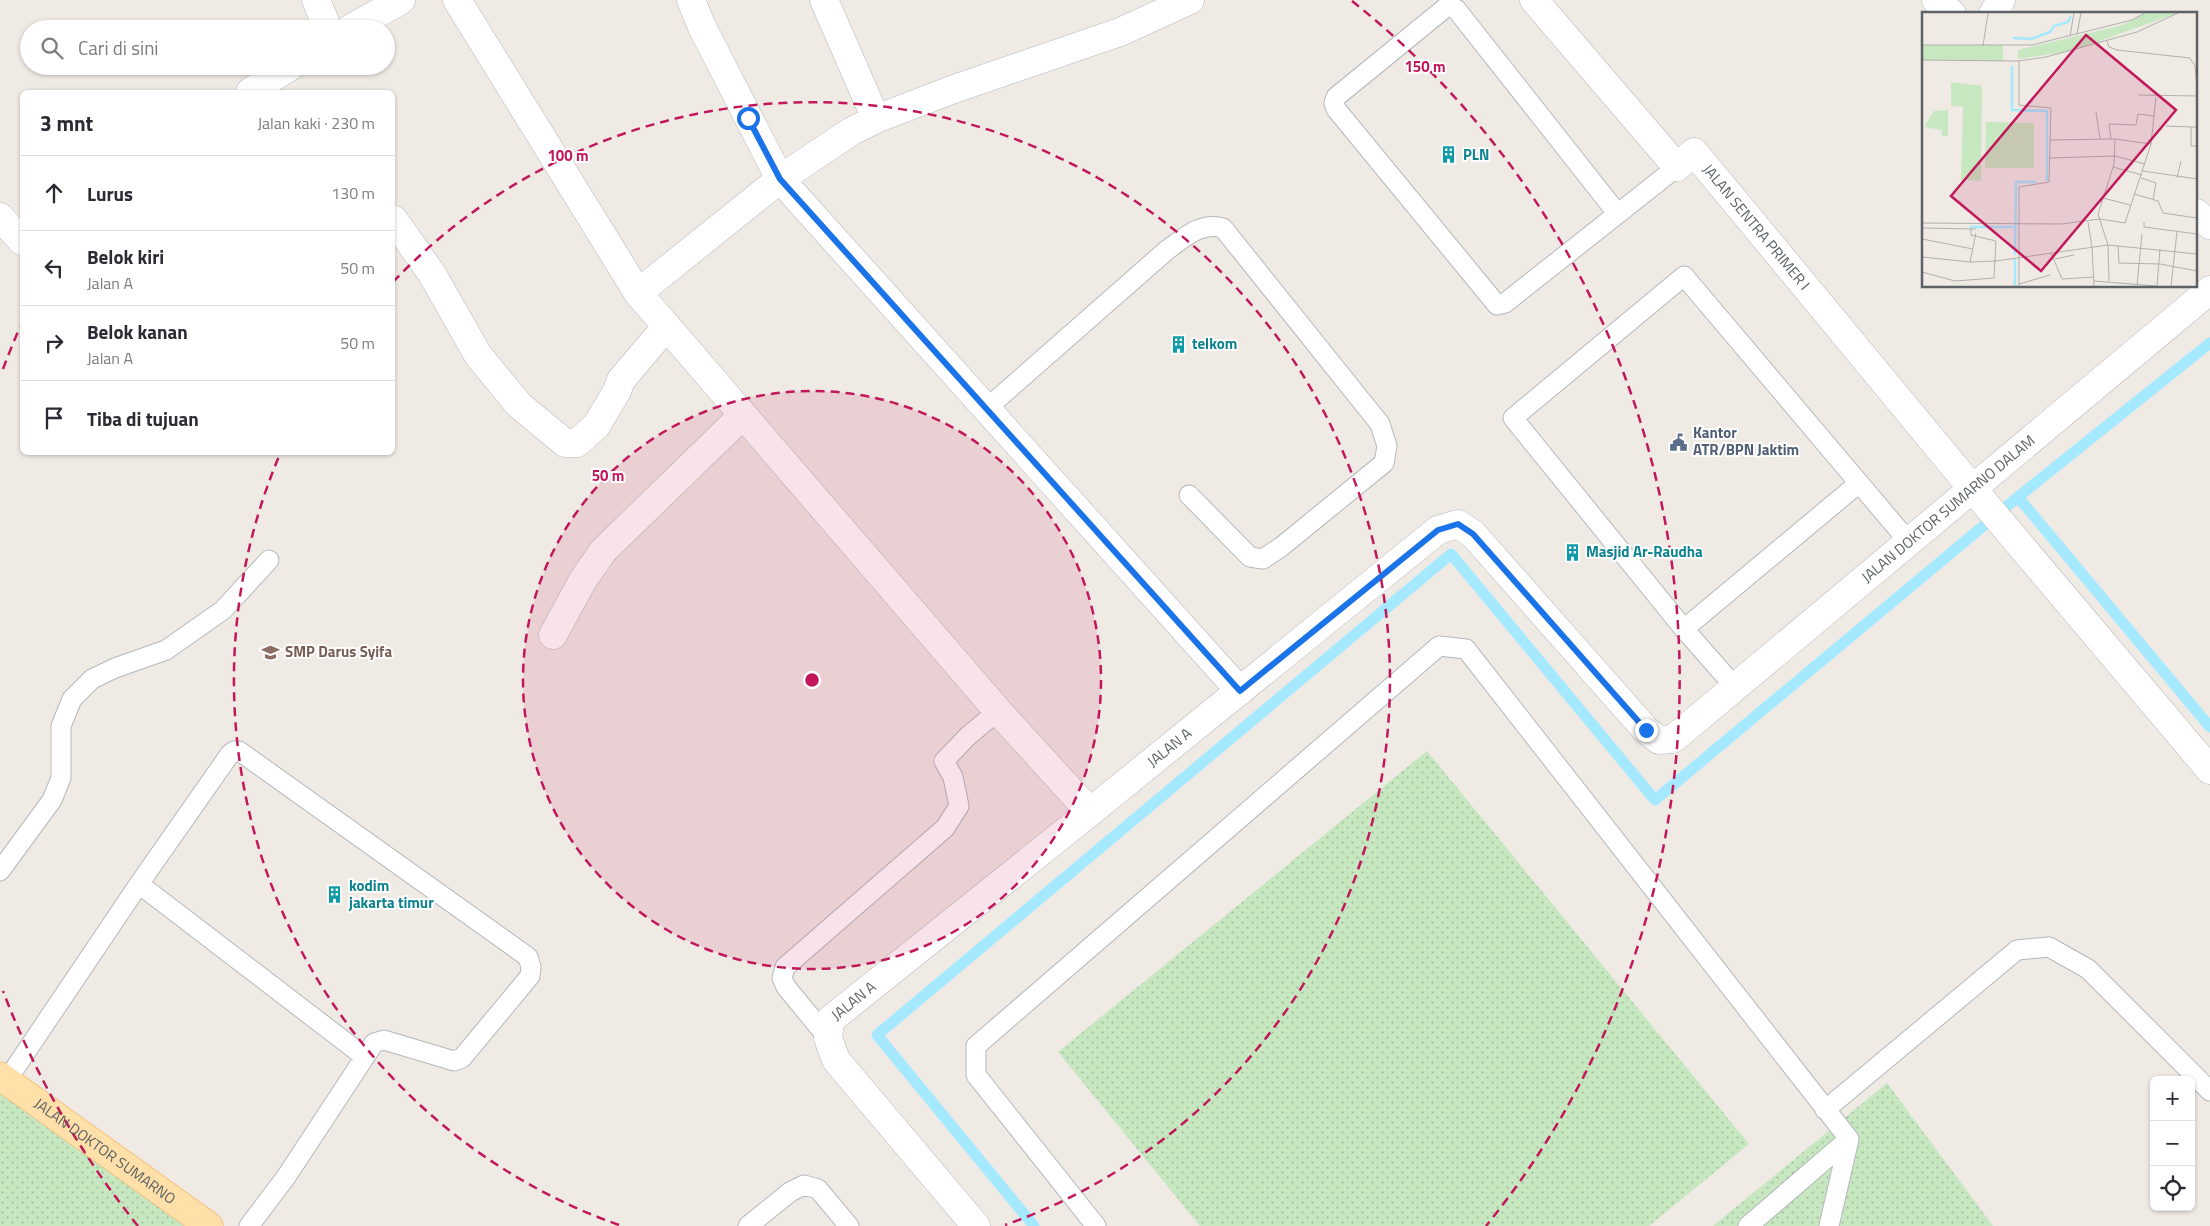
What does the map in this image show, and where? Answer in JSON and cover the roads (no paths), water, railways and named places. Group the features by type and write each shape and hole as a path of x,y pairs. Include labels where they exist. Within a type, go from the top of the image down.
{"main road":[{"name":"JALAN DOKTOR SUMARNO","path":"4,1078 209,1226"}],"street":[{"path":"316,0 324,20"},
{"path":"366,20 401,0"},
{"path":"457,0 638,293 998,711 1090,812"},
{"path":"691,0 706,35 780,179 1240,691"},
{"path":"824,0 876,119"},
{"path":"638,293 780,179 852,131 876,119 954,89 1120,32 1190,0"},
{"name":"JALAN SENTRA PRIMER I","path":"1534,0 1677,167 1694,152 1977,493"},
{"path":"1936,0 1950,12"},
{"path":"1994,12 2000,0"},
{"path":"253,90 277,75"},
{"path":"2198,215 2210,225"},
{"path":"0,217 20,239"},
{"path":"395,221 432,274 478,355 519,405 565,443 577,443 596,426 617,391 621,380 666,327"},
{"name":"JALAN DOKTOR SUMARNO DALAM","path":"1686,728 1909,542 1977,493 2210,290"},
{"path":"553,635 603,551 644,509 742,416"},
{"path":"1977,493 2210,770"},
{"name":"JALAN A","path":"976,1226 836,1060 828,1038 830,1020 1438,530 1458,524 1473,534 1646,730 1659,740 1673,739 1686,728"}],"lane":[{"path":"1617,213 1456,9 1451,7 1445,8 1336,97 1334,102 1336,109 1497,305 1504,303 1677,167"},
{"path":"986,409 1167,250 1196,230 1214,225 1223,228 1380,424 1387,446 1384,463 1281,546 1263,558 1250,557 1189,495"},
{"path":"1735,687 1684,629 1513,418 1684,276 1909,542"},
{"path":"1684,629 1859,482"},
{"path":"0,872 52,800 61,778 61,726 72,699 92,679 166,650 224,610 269,560"},
{"path":"1096,1226 976,1075 976,1046 1439,646 1466,649 1848,1139"},
{"path":"828,1038 786,987 782,978 785,968 945,828 959,806 953,777 944,761 968,736 998,711"},
{"path":"4,1078 230,754 239,751 528,957 531,966 530,976 462,1058 454,1061 384,1040 374,1043 286,1177 249,1226"},
{"path":"139,884 365,1057"},
{"path":"1825,1110 2017,950 2049,946 2088,970 2210,1091"},
{"path":"1748,1226 1848,1139"},
{"path":"1829,1226 1848,1139"},
{"path":"748,1226 790,1192 804,1185 818,1190 849,1226"}],"waterway":[{"path":"1034,1226 877,1035 1451,554 1655,800 2018,497 2210,343"},
{"path":"2018,497 2210,727"}],"place":[{"name":"PLN","path":"1449,155"},
{"name":"telkom","path":"1178,344"},
{"name":"Kantor ATR/BPN Jaktim","path":"1679,442"},
{"name":"Masjid Ar-Raudha","path":"1572,552"},
{"name":"SMP Darus Syifa","path":"271,652"},
{"name":"kodim jakarta timur","path":"335,895"}]}
